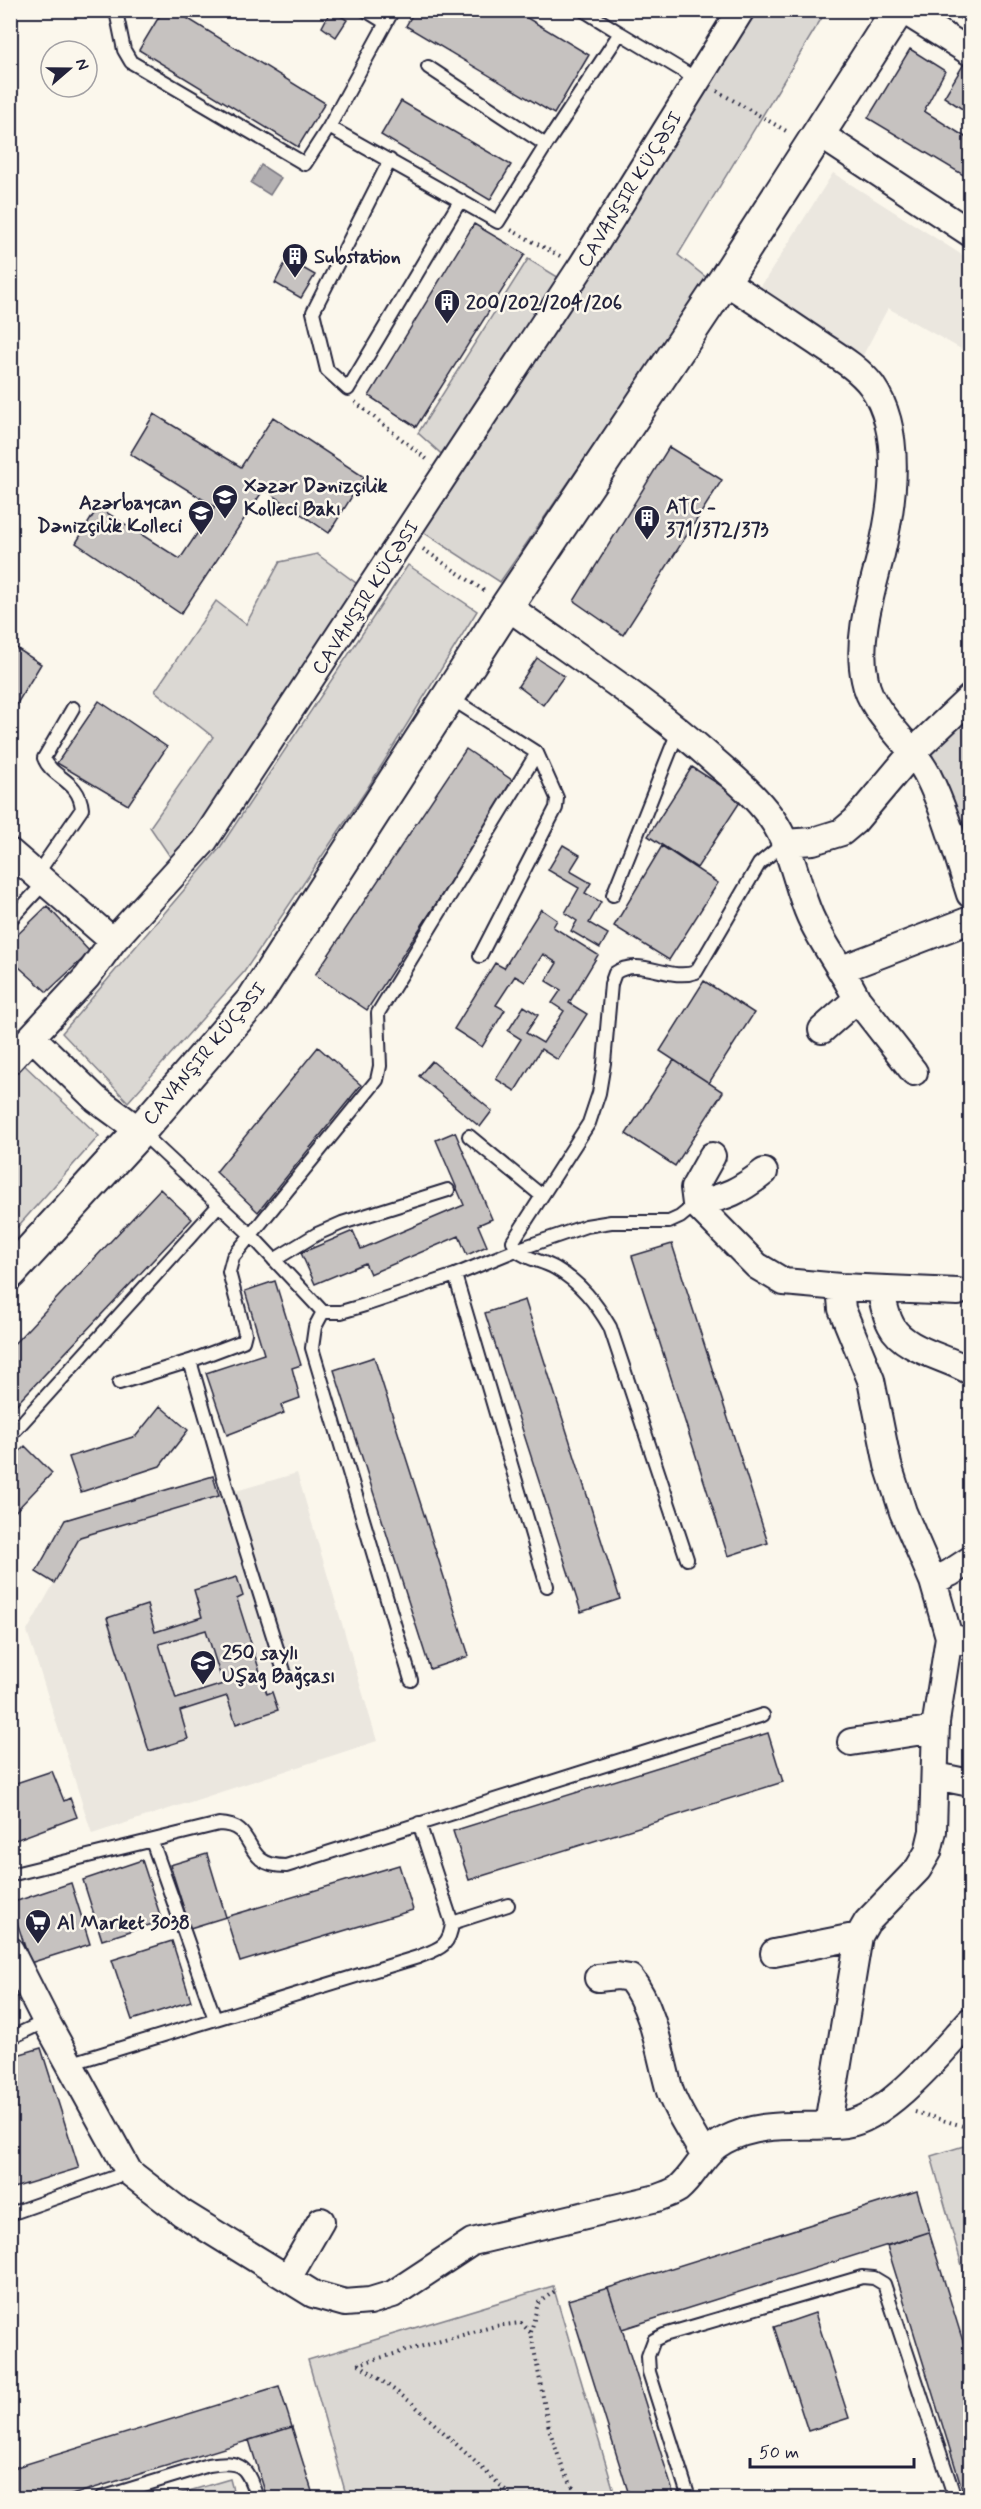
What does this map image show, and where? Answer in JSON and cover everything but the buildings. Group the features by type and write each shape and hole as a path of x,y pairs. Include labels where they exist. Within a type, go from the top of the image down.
{"street":[{"name":"CAVANŞIR KÜÇƏSI","path":"140,1131 96,1099 32,1037 87,976 113,941 204,841 581,267 741,10"},
{"name":"CAVANŞIR KÜÇƏSI","path":"10,1273 140,1131 253,1000 507,606 724,281 807,135 898,10"},
{"path":"903,10 970,52"},
{"path":"807,135 970,233"},
{"path":"724,281 847,363 871,385 882,404 890,429 893,487 887,530 867,609 863,652 865,681 875,704 913,752 927,774 970,894"},
{"path":"507,606 679,729 750,792 773,820 784,843 809,914 842,969 856,999 914,1072"},
{"path":"784,843 813,841 842,832 855,821 913,752 970,698"},
{"path":"10,852 113,941"},
{"path":"842,969 970,921"},
{"path":"822,1030 856,999"},
{"path":"10,1060 32,1037"},
{"path":"712,1156 694,1188 696,1204 757,1266 784,1282 958,1292"},
{"path":"696,1204 729,1196 764,1172"},
{"path":"828,2124 859,1936 867,1922 918,1869 928,1852 933,1831 936,1730 960,1640 903,1512 888,1465 871,1380 842,1309 840,1287"},
{"path":"880,1289 890,1324 899,1336 909,1344 957,1363 970,1371"},
{"path":"933,1581 970,1560"},
{"path":"851,1742 936,1730"},
{"path":"936,1776 970,1783"},
{"path":"774,1953 859,1936"},
{"path":"10,1950 69,2064 129,2172 182,2212 313,2294 345,2302 370,2301 393,2294 472,2242 657,2198 676,2190 689,2177 704,2155 724,2140 760,2126 847,2124 868,2116 909,2088 970,2021"},
{"path":"598,1978 617,1976 630,1978 642,1994 665,2069 669,2090 704,2155"},
{"path":"288,2278 321,2221"}],"lane":[{"path":"365,10 386,23"},
{"path":"115,12 124,50 130,62 305,164 329,127 393,10"},
{"path":"583,10 698,80"},
{"path":"329,127 498,222 620,33"},
{"path":"428,67 546,146"},
{"path":"390,160 313,312 327,370 348,389 460,201"},
{"path":"449,697 537,753 557,798 556,807 480,956"},
{"path":"10,920 41,878 82,809 77,792 48,766 44,758 73,708"},
{"path":"613,895 679,729"},
{"path":"119,1383 190,1361 243,1341 245,1334 229,1272 233,1257 377,1080 380,1066 378,1013 537,753"},
{"path":"687,1559 610,1327 596,1304 580,1286 554,1267 529,1260 516,1250 513,1240 589,1123 599,1093 604,1063 610,984 615,973 631,965 672,975 685,976 696,972 759,864 784,843"},
{"path":"140,1131 250,1235 323,1312 341,1312 455,1275 516,1250 586,1226 611,1222 669,1222 696,1204"},
{"path":"469,1136 542,1196"},
{"path":"274,1260 317,1234 342,1223 448,1190"},
{"path":"10,1436 218,1206"},
{"path":"455,1275 546,1586"},
{"path":"323,1312 315,1327 312,1348 411,1680"},
{"path":"190,1361 228,1493 284,1671"},
{"path":"10,1875 219,1824 232,1824 242,1832 260,1861 272,1866 286,1866 763,1715"},
{"path":"69,2064 441,1948 451,1936 452,1923 419,1824"},
{"path":"152,1841 215,2019"},
{"path":"452,1923 508,1905"},
{"path":"10,2038 46,2021"},
{"path":"10,2214 129,2172"},
{"path":"689,2499 649,2372 648,2356 654,2340 664,2335 862,2277 874,2278 884,2284 956,2499"},
{"path":"101,2499 209,2465 227,2462 241,2465 249,2473 256,2499"}],"path":[{"path":"732,101 807,135"},
{"path":"498,222 581,267"},
{"path":"348,389 349,398 446,474"},
{"path":"405,537 507,606"},
{"path":"885,2104 970,2128"},
{"path":"555,2291 538,2303 531,2333 549,2429 562,2469 579,2499"},
{"path":"513,2499 412,2403 358,2364 495,2326 521,2323 531,2333"},
{"path":"484,2499 506,2490"}],"shaded area":[{"path":"755,11 826,11 678,255 708,279 500,582 423,532 619,221"},
{"path":"261,165 281,178 270,195 251,183"},
{"path":"833,173 970,260 970,354 888,308 863,355 760,288"},
{"path":"528,259 561,279 447,459 418,433"},
{"path":"317,554 360,586 234,775 173,861 150,827 213,737 155,691 216,601 246,624 280,562"},
{"path":"408,565 477,611 367,789 244,972 128,1102 62,1033 219,849"},
{"path":"970,714 970,858 931,751"},
{"path":"18,1059 99,1136 11,1234 10,1067"},
{"name":"250 saylı Uşag Bağçası","path":"297,1473 377,1741 92,1834 27,1631 80,1537"},
{"path":"970,2144 970,2294 931,2156"},
{"path":"553,2286 616,2498 347,2498 308,2360"},
{"path":"230,2479 235,2498 165,2498"}],"place":[{"name":"Substation","path":"295,279"},
{"name":"200/202/204/206","path":"447,325"},
{"name":"Xəzər Dənizçilik Kolleci Bakı","path":"225,520"},
{"name":"Azərbaycan Dənizçilik Kolleci","path":"201,536"},
{"name":"ATC - 371/372/373","path":"647,541"},
{"name":"250 saylı Uşag Bağçası","path":"203,1686"},
{"name":"Al Market 3038","path":"38,1945"}]}
